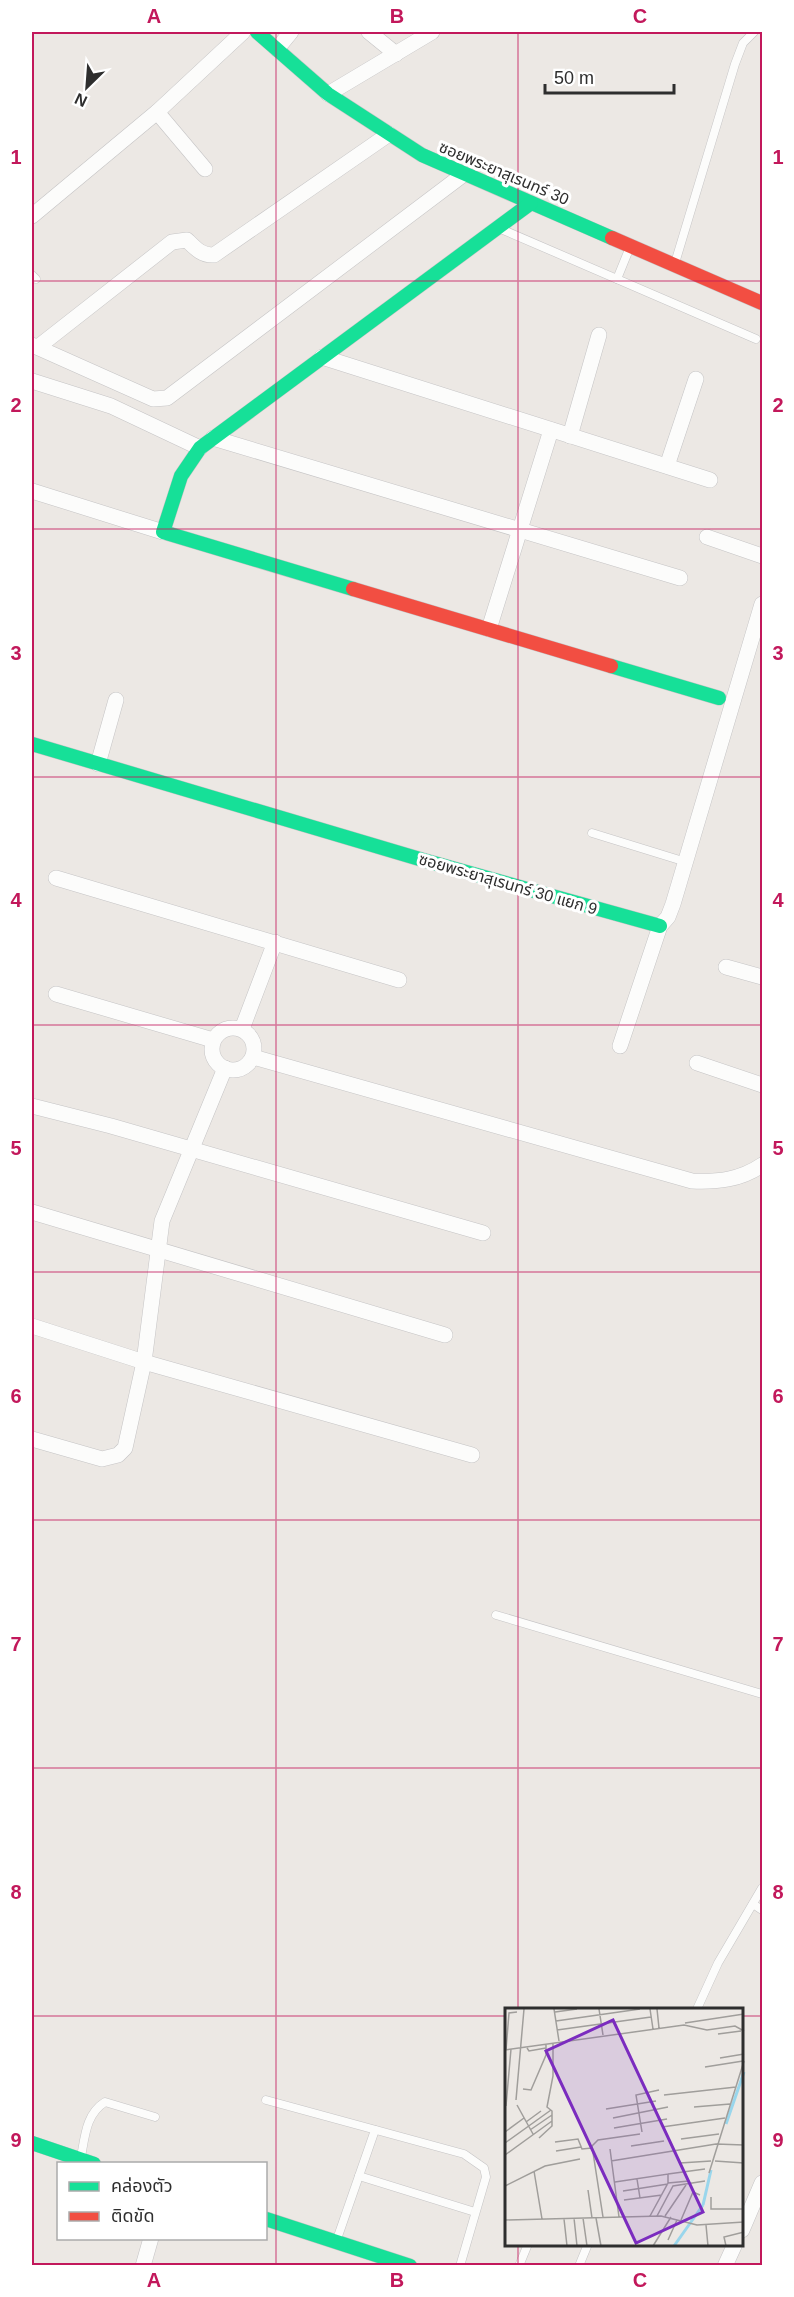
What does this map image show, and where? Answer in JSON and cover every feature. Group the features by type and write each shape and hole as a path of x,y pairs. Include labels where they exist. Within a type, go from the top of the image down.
{"street":[{"path":"32,216 157,112 243,32"},
{"name":"ซอยพระยาสุเรนทร์ 30","path":"257,32 328,94 422,155 762,303"},
{"path":"277,49 291,32"},
{"path":"369,32 396,54"},
{"path":"328,94 432,32"},
{"path":"157,112 205,169"},
{"path":"389,134 214,255 207,256 199,252 187,240 172,242 35,346 153,399 167,398 464,174"},
{"path":"164,532 178,482 190,458 200,448 531,202"},
{"path":"570,436 599,335"},
{"path":"322,357 710,480"},
{"path":"667,466 696,379"},
{"path":"32,381 111,406 200,448"},
{"path":"489,629 551,430"},
{"path":"213,438 680,578"},
{"path":"32,491 719,698"},
{"path":"706,537 762,556"},
{"path":"620,1046 660,926 671,910 762,604"},
{"path":"98,764 116,700"},
{"name":"ซอยพระยาสุเรนทร์ 30 แยก 9","path":"32,744 423,860 660,926"},
{"path":"56,878 399,980"},
{"path":"242,1029 275,942"},
{"path":"726,967 762,977"},
{"path":"56,994 213,1040"},
{"path":"225,1028 242,1029 253,1041 253,1057 241,1069 225,1068 213,1056 213,1040 225,1028"},
{"path":"253,1057 692,1181 720,1182 742,1176 762,1165"},
{"path":"697,1063 762,1085"},
{"path":"32,1439 102,1459 118,1455 125,1448 130,1434 144,1362 162,1221 225,1068"},
{"path":"32,1106 192,1149 483,1233"},
{"path":"32,1212 445,1335"},
{"path":"32,1326 144,1362 472,1455"},
{"path":"32,2144 87,2161"},
{"path":"743,2226 762,2183"},
{"path":"267,2219 410,2265"},
{"path":"143,2265 150,2240"},
{"path":"725,2265 734,2246"}],"lane":[{"path":"675,265 735,64 743,43 754,32"},
{"path":"497,228 756,339"},
{"path":"617,279 630,246"},
{"path":"592,833 686,862"},
{"path":"496,1616 762,1694"},
{"path":"697,2008 718,1963 762,1888"},
{"path":"753,1904 762,1910"},
{"path":"266,2100 464,2154 484,2168 486,2177 460,2265"},
{"path":"87,2161 89,2120 95,2108 105,2102 155,2117"},
{"path":"336,2242 375,2130"},
{"path":"359,2176 476,2212"},
{"path":"519,2265 527,2246"},
{"path":"579,2265 587,2246"}],"traffic: fast":[{"path":"257,32 328,94 422,155 612,238"},
{"path":"353,589 163,532 181,476 200,448 531,203"},
{"path":"611,666 719,698"},
{"path":"32,744 423,860 660,926"},
{"path":"32,2143 88,2162"},
{"path":"267,2219 410,2266"}],"traffic: jam":[{"path":"612,238 762,303"},
{"path":"353,589 611,666"}]}
